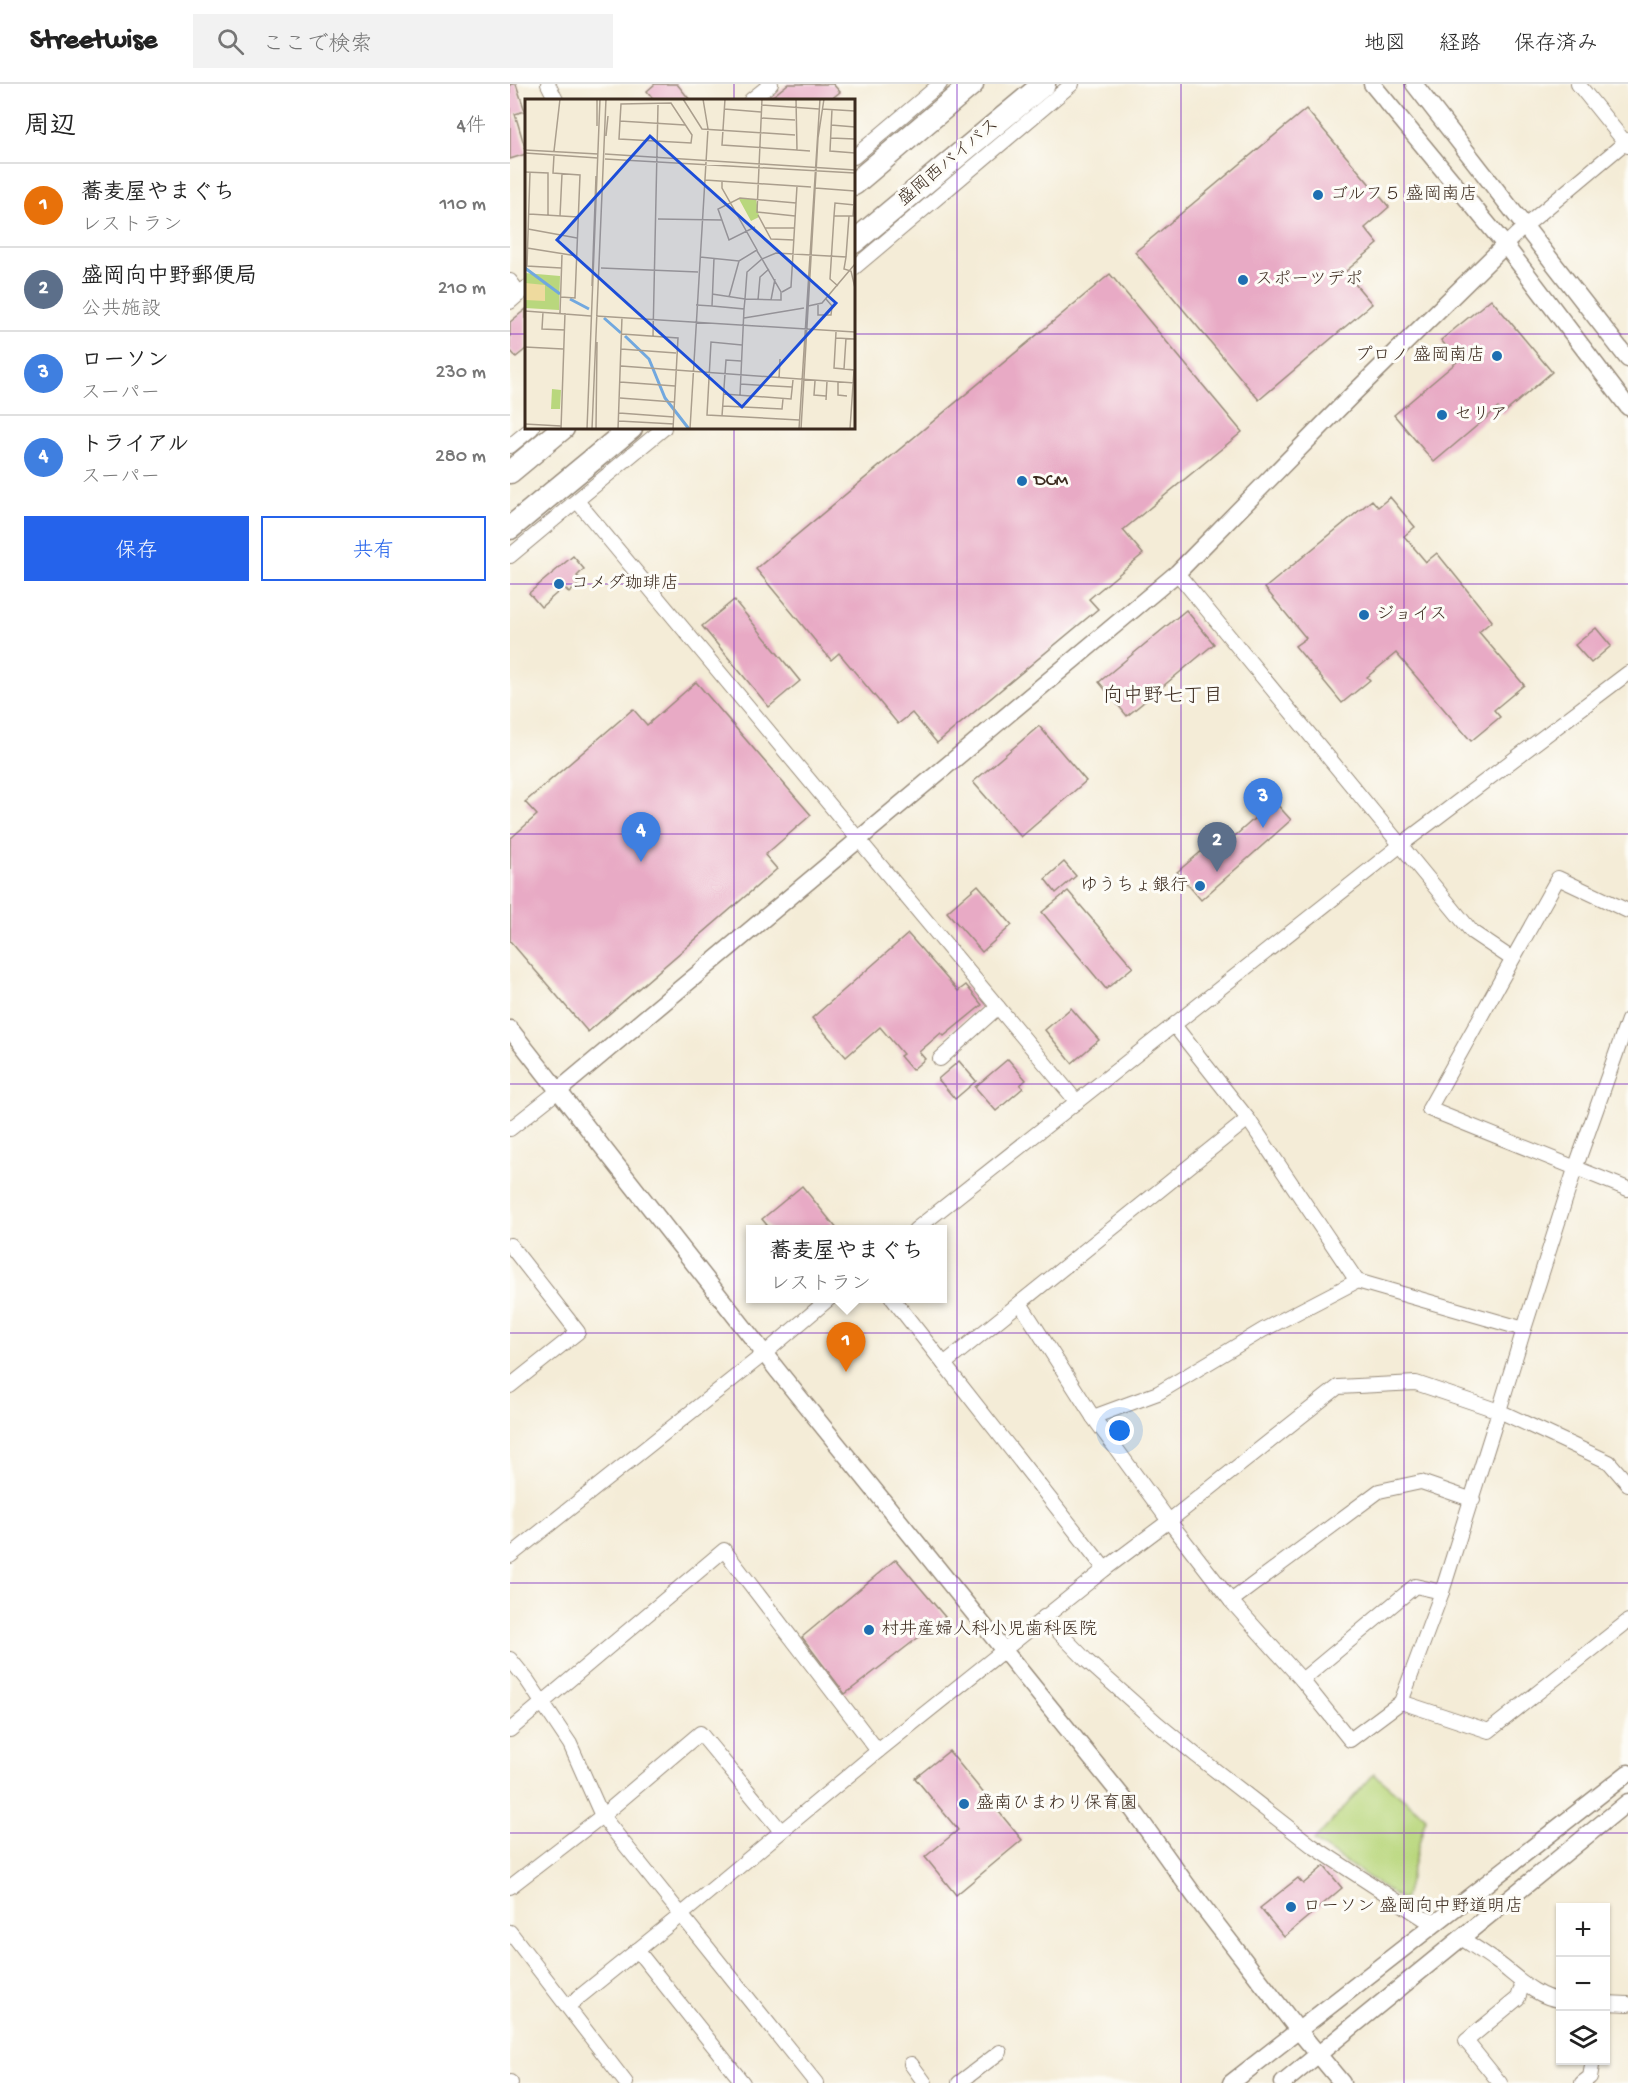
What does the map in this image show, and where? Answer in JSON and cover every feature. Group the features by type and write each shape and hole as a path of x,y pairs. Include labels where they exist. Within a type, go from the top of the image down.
{"highway":[{"path":"855,183 972,84"},
{"name":"盛岡西バイパス","path":"855,241 1044,84"},
{"path":"510,472 562,429"},
{"path":"510,528 630,429"}],"street":[{"path":"548,84 556,99"},
{"path":"855,156 940,84"},
{"path":"855,267 1072,84"},
{"path":"1372,84 1505,245 1628,407"},
{"path":"1414,84 1628,359"},
{"path":"510,1129 1177,573 1354,392 1524,226 1627,143 1578,84"},
{"path":"510,280 519,295"},
{"path":"510,446 531,429"},
{"path":"510,556 663,429"},
{"path":"577,501 1077,1102"},
{"path":"1177,573 1472,932 1512,959"},
{"path":"921,1225 1401,844 1628,673"},
{"path":"1628,911 1557,878 1429,1109 1628,1189"},
{"path":"940,1059 998,1008"},
{"path":"1020,1303 1093,1417 1169,1521 1231,1601 1302,1680 1350,1740 1401,1702 1473,1500 1575,1169 1628,1020"},
{"path":"1174,1025 1248,1119 1357,1281 1524,1329"},
{"path":"510,1029 764,1354 1133,1810 1194,1895 1342,2083"},
{"path":"945,1364 1248,1119"},
{"path":"510,1245 578,1332 510,1386"},
{"path":"1093,1417 1158,1393 1263,1330 1357,1281"},
{"path":"510,1556 825,1303"},
{"path":"895,1303 1105,1569"},
{"path":"568,2006 1044,1617 1338,1387 1416,1383 1499,1411 1609,1462 1628,1484"},
{"path":"1231,1601 1379,1491 1421,1482 1473,1500"},
{"path":"510,1730 724,1550 878,1751"},
{"path":"1302,1680 1415,1586 1442,1592"},
{"path":"1044,1617 1086,1660 1158,1724 1302,1838 1423,1918 1436,1922"},
{"path":"1401,1702 1489,1731 1628,1621"},
{"path":"510,1659 570,1744 602,1816 816,2083"},
{"path":"510,1887 602,1816 700,1733 781,1831"},
{"path":"1231,2083 1628,1773"},
{"path":"1283,2083 1628,1802"},
{"path":"510,1932 626,2083"},
{"path":"1461,1938 1498,1962 1523,1983 1556,2000"},
{"path":"638,1950 743,2083"},
{"path":"1500,2083 1466,2041 1518,1998 1523,1983"},
{"path":"1610,2003 1628,2004"},
{"path":"959,2083 1000,2052"},
{"path":"910,2064 925,2083"},
{"path":"1582,2083 1590,2077 1592,2065"}],"green space":[{"path":"1374,1774 1426,1817 1404,1901 1314,1841"}],"building":[{"path":"510,84 516,84 525,111 515,114 525,154 510,159"},
{"path":"655,84 677,84 689,99 653,99 647,91"},
{"path":"788,84 833,84 840,92 831,99 769,99"},
{"path":"1306,109 1389,207 1365,228 1378,244 1345,272 1372,304 1259,400 1135,252"},
{"name":"DCM","path":"1110,274 1242,432 1123,530 1143,554 1089,599 1098,609 937,743 912,713 898,724 839,653 831,660 756,569"},
{"path":"1491,299 1552,372 1503,414 1498,408 1434,462 1394,415 1458,361 1441,340"},
{"path":"525,310 525,350 516,357 510,350 510,322"},
{"name":"ジョイス","path":"1390,497 1415,527 1404,536 1426,562 1437,553 1492,621 1479,632 1524,685 1494,710 1500,717 1471,741 1396,653 1367,677 1370,680 1342,703 1295,646 1306,638 1265,588 1372,500 1378,507"},
{"name":"コメダ珈琲店","path":"573,556 584,569 577,576 582,581 569,593 564,587 541,607 529,593"},
{"path":"734,600 800,681 769,707 702,626"},
{"path":"1186,610 1214,644 1127,716 1099,682"},
{"path":"1596,628 1611,646 1591,663 1575,645"},
{"path":"696,682 811,815 765,855 777,869 588,1032 510,941 510,839 537,815 525,802 633,709 647,725"},
{"path":"1039,726 1086,781 1021,837 973,782"},
{"path":"1274,801 1291,820 1201,900 1177,872 1210,844 1217,852"},
{"path":"1064,862 1076,876 1056,893 1045,879"},
{"path":"978,885 1012,925 982,952 947,912"},
{"path":"1068,891 1133,967 1106,989 1042,912"},
{"path":"908,934 958,991 966,985 982,1005 944,1036 941,1033 919,1052 925,1059 912,1070 900,1056 903,1054 880,1027 846,1057 812,1018"},
{"path":"1071,1008 1099,1040 1072,1063 1045,1030"},
{"path":"1008,1059 1026,1080 1020,1085 1023,1088 996,1111 975,1087"},
{"path":"959,1061 976,1081 955,1099 938,1079"},
{"path":"802,1186 834,1225 767,1225 762,1219"},
{"name":"村井産婦人科小児歯科医院","path":"896,1559 945,1617 845,1694 802,1637"},
{"name":"盛南ひまわり保育園","path":"949,1751 1022,1840 956,1895 925,1857 958,1830 915,1778"},
{"name":"ローソン 盛岡向中野道明店","path":"1324,1866 1342,1888 1284,1937 1260,1908 1298,1878 1303,1884"}],"place":[{"name":"ゴルフ５ 盛岡南店","path":"1318,195"},
{"name":"スポーツデポ","path":"1243,280"},
{"name":"プロノ 盛岡南店","path":"1497,356"},
{"name":"セリア","path":"1442,415"},
{"name":"DCM","path":"1022,481"},
{"name":"コメダ珈琲店","path":"559,584"},
{"name":"ジョイス","path":"1364,615"},
{"name":"ローソン","path":"1263,828"},
{"name":"トライアル","path":"641,862"},
{"name":"盛岡向中野郵便局","path":"1217,872"},
{"name":"ゆうちょ銀行","path":"1200,886"},
{"name":"蕎麦屋やまぐち","path":"846,1372"},
{"name":"村井産婦人科小児歯科医院","path":"869,1630"},
{"name":"盛南ひまわり保育園","path":"964,1804"},
{"name":"ローソン 盛岡向中野道明店","path":"1291,1907"}],"district":[{"name":"向中野七丁目","path":"1163,697"}]}
